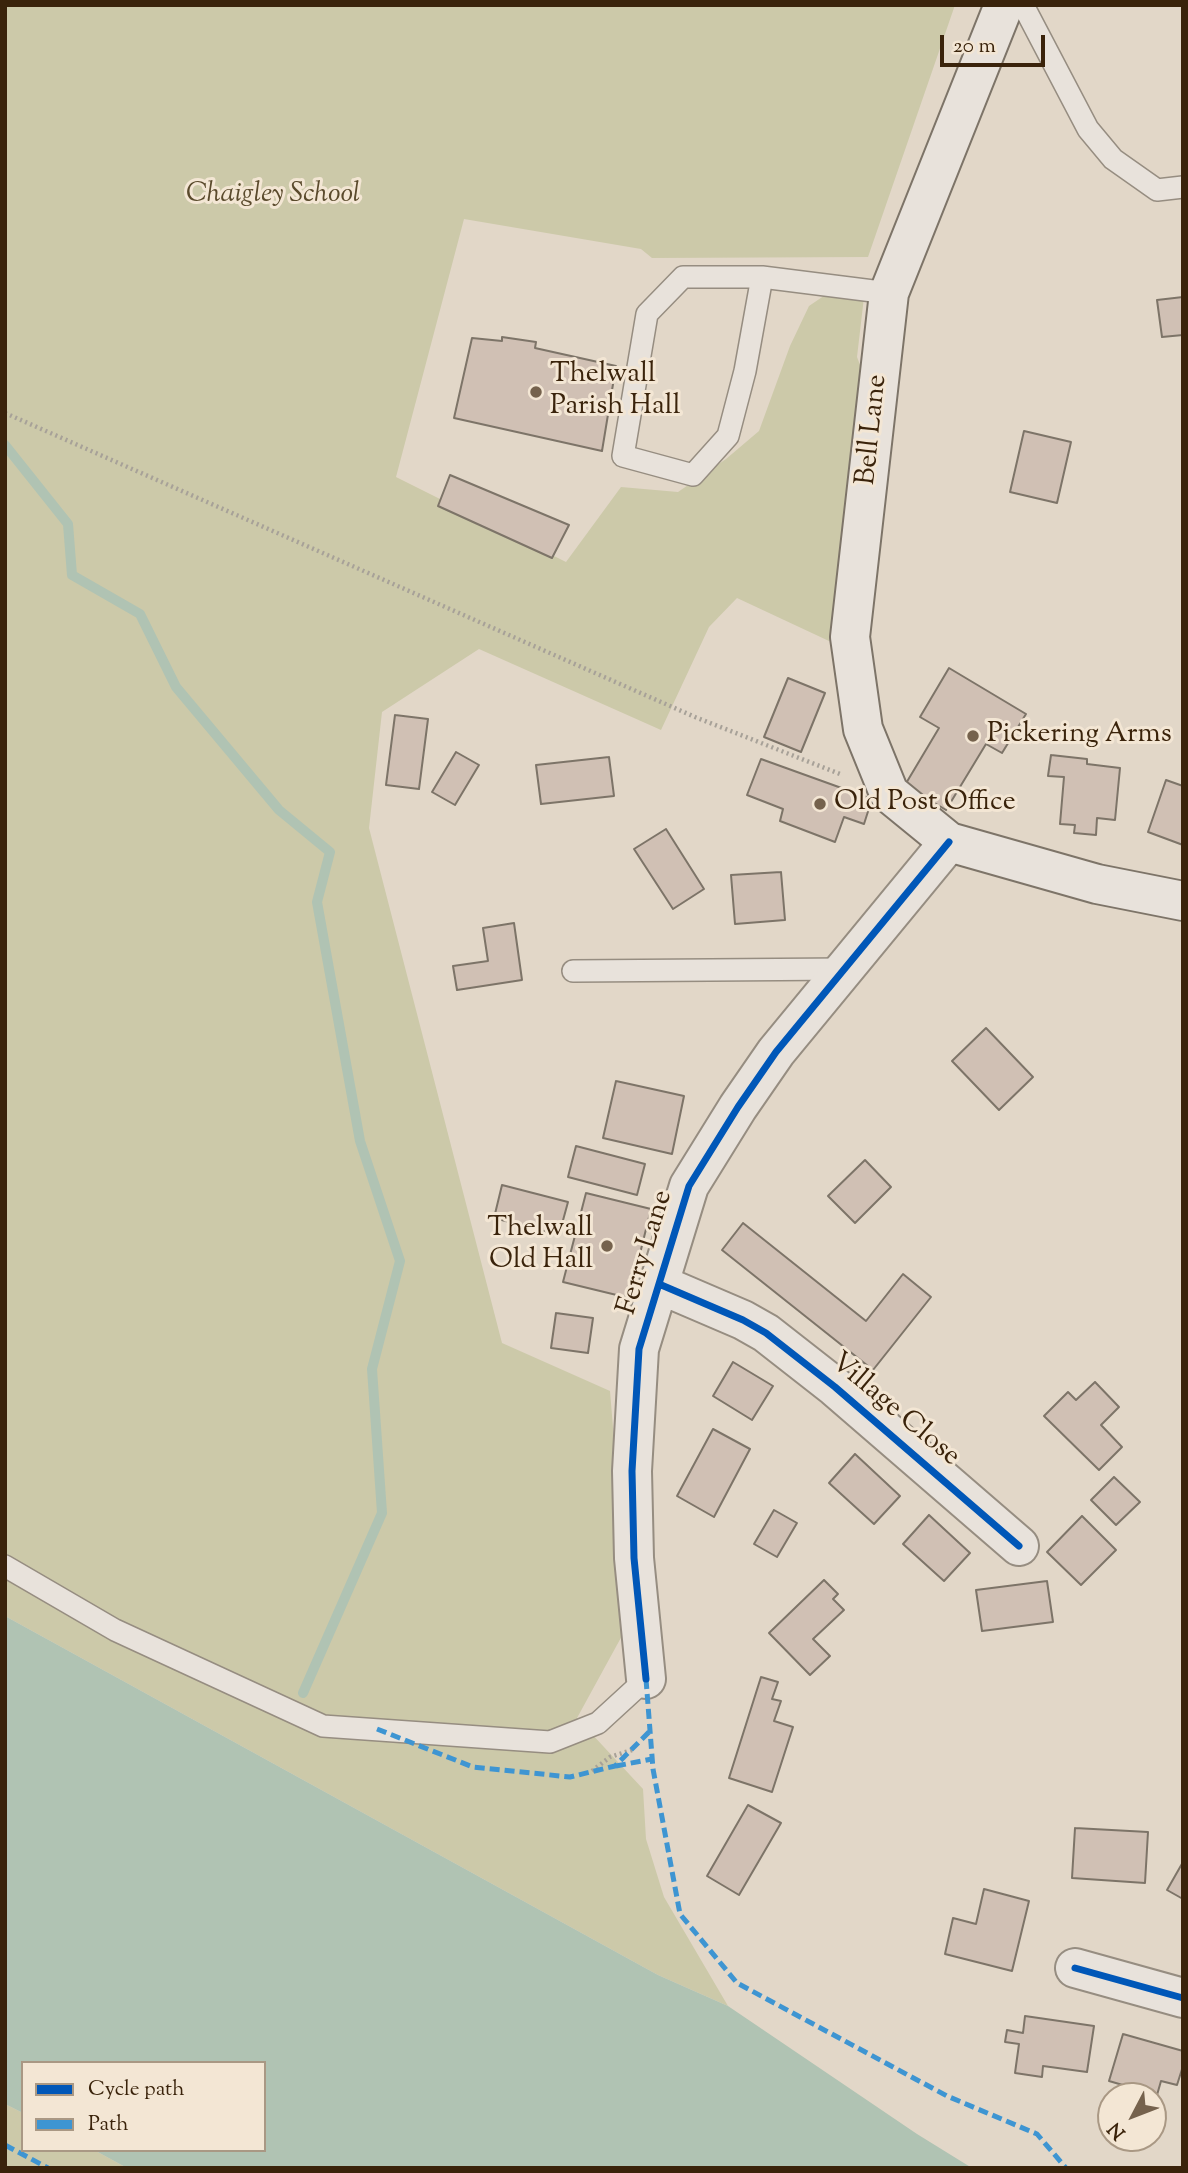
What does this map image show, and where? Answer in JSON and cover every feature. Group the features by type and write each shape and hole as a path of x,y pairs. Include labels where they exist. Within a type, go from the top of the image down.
{"street":[{"name":"Bell Lane","path":"949,842 890,793 863,729 850,637 889,293 1004,5"},
{"path":"949,842 1097,884 1183,901"},
{"name":"Ferry Lane","path":"646,1679 634,1558 632,1471 639,1349 689,1186 776,1052 949,842"},
{"name":"Village Close","path":"659,1284 743,1320 766,1333 835,1387 1019,1546"},
{"path":"1075,1968 1183,1998"}],"lane":[{"path":"1023,5 1088,129 1113,159 1157,190 1183,187"},
{"path":"762,277 745,371 728,436 694,475 623,456 647,314 683,277 762,277 889,293"},
{"path":"573,971 847,969"},
{"path":"5,1566 115,1630 323,1726 550,1742 598,1723 646,1679"}],"path":[{"path":"5,413 695,717 890,793"},
{"path":"592,1771 610,1757 632,1750"}],"green space":[{"name":"Chaigley School","path":"5,5 955,5 868,257 652,258 641,249 464,219 396,477 566,562 621,487 678,492 726,459 759,431 790,346 809,306 834,289 864,297 857,357 875,404 870,512 829,641 737,598 709,627 661,730 479,649 382,712 369,828 502,1343 610,1391 629,1623 577,1718 643,1789 646,1839 664,1897 728,2006 658,1975 5,1616"},
{"path":"5,2104 21,2112 21,2152 98,2152 127,2168 5,2168"}],"shaded area":[{"path":"5,1616 658,1975 728,2006 972,2168 127,2168 98,2152 266,2152 266,2061 21,2061 21,2112 5,2104"}],"building":[{"path":"1183,297 1183,335 1162,337 1157,300"},
{"name":"Thelwall Parish Hall","path":"502,337 536,342 535,348 616,366 602,451 454,418 472,338 502,341"},
{"path":"1024,431 1071,442 1057,503 1010,492"},
{"path":"450,475 569,525 552,558 438,506"},
{"name":"Pickering Arms","path":"949,668 1026,714 1002,753 986,744 946,810 905,785 939,728 920,717"},
{"path":"788,678 825,693 801,752 764,737"},
{"path":"395,715 428,719 419,789 386,785"},
{"path":"456,752 479,765 455,805 432,792"},
{"path":"1051,755 1087,759 1087,764 1120,768 1115,820 1097,818 1096,835 1074,833 1075,825 1060,824 1064,777 1048,776"},
{"path":"609,757 614,796 541,804 536,765"},
{"name":"Old Post Office","path":"761,759 872,799 864,824 844,817 835,842 780,821 783,809 747,795"},
{"path":"1166,780 1183,786 1183,845 1148,832"},
{"path":"666,829 704,889 673,909 634,849"},
{"path":"781,872 785,920 735,924 731,875"},
{"path":"514,923 522,980 457,990 453,966 488,961 483,928"},
{"path":"986,1028 1033,1077 999,1110 952,1061"},
{"path":"616,1081 684,1096 672,1154 603,1138"},
{"path":"576,1146 645,1164 637,1195 568,1177"},
{"path":"865,1160 891,1187 855,1223 828,1196"},
{"path":"502,1185 568,1202 559,1235 494,1218"},
{"name":"Thelwall Old Hall","path":"586,1193 651,1209 629,1298 563,1282"},
{"path":"743,1223 866,1321 903,1274 931,1297 873,1370 722,1250"},
{"path":"556,1313 593,1318 588,1353 551,1348"},
{"path":"733,1362 773,1386 752,1420 713,1396"},
{"path":"1095,1382 1119,1407 1101,1425 1122,1447 1099,1470 1044,1416 1068,1392 1076,1400"},
{"path":"713,1429 750,1449 714,1517 677,1496"},
{"path":"855,1454 900,1496 874,1524 829,1483"},
{"path":"1114,1477 1140,1502 1116,1525 1091,1500"},
{"path":"774,1510 797,1523 777,1557 754,1544"},
{"path":"929,1515 970,1553 944,1581 903,1544"},
{"path":"1082,1516 1116,1550 1081,1585 1047,1552"},
{"path":"824,1580 838,1594 833,1599 844,1610 813,1639 830,1656 810,1675 769,1633"},
{"path":"1047,1581 1053,1622 982,1631 976,1590"},
{"path":"761,1677 778,1682 772,1699 781,1701 774,1721 793,1727 772,1792 729,1778"},
{"path":"748,1805 781,1823 739,1895 707,1876"},
{"path":"1075,1828 1148,1832 1145,1883 1072,1878"},
{"path":"1183,1862 1183,1899 1167,1890"},
{"path":"984,1889 1029,1901 1012,1971 945,1954 953,1918 976,1924"},
{"path":"1025,2016 1094,2026 1087,2072 1043,2066 1042,2077 1015,2073 1019,2044 1005,2042 1007,2030 1023,2033"},
{"path":"1123,2034 1183,2051 1183,2066 1177,2085 1161,2081 1109,2081"}],"waterway":[{"path":"5,445 68,524 72,575 140,614 176,687 279,810 330,852 317,902 360,1141 400,1261 372,1369 382,1513 303,1693"}],"marked path":[{"path":"646,1679 653,1769 680,1914 737,1983 947,2096 1037,2134 1066,2168"},
{"path":"377,1729 473,1767 570,1777 615,1766 649,1732"},
{"path":"616,1766 652,1759"},
{"path":"5,2145 48,2168"}],"cycle path":[{"path":"646,1679 634,1558 632,1471 639,1349 689,1186 776,1052 949,842"},
{"path":"659,1284 743,1320 766,1333 835,1387 1019,1546"},
{"path":"1075,1968 1183,1998"}],"place":[{"name":"Thelwall Parish Hall","path":"536,392"},
{"name":"Pickering Arms","path":"973,736"},
{"name":"Old Post Office","path":"820,804"},
{"name":"Thelwall Old Hall","path":"607,1246"}]}
